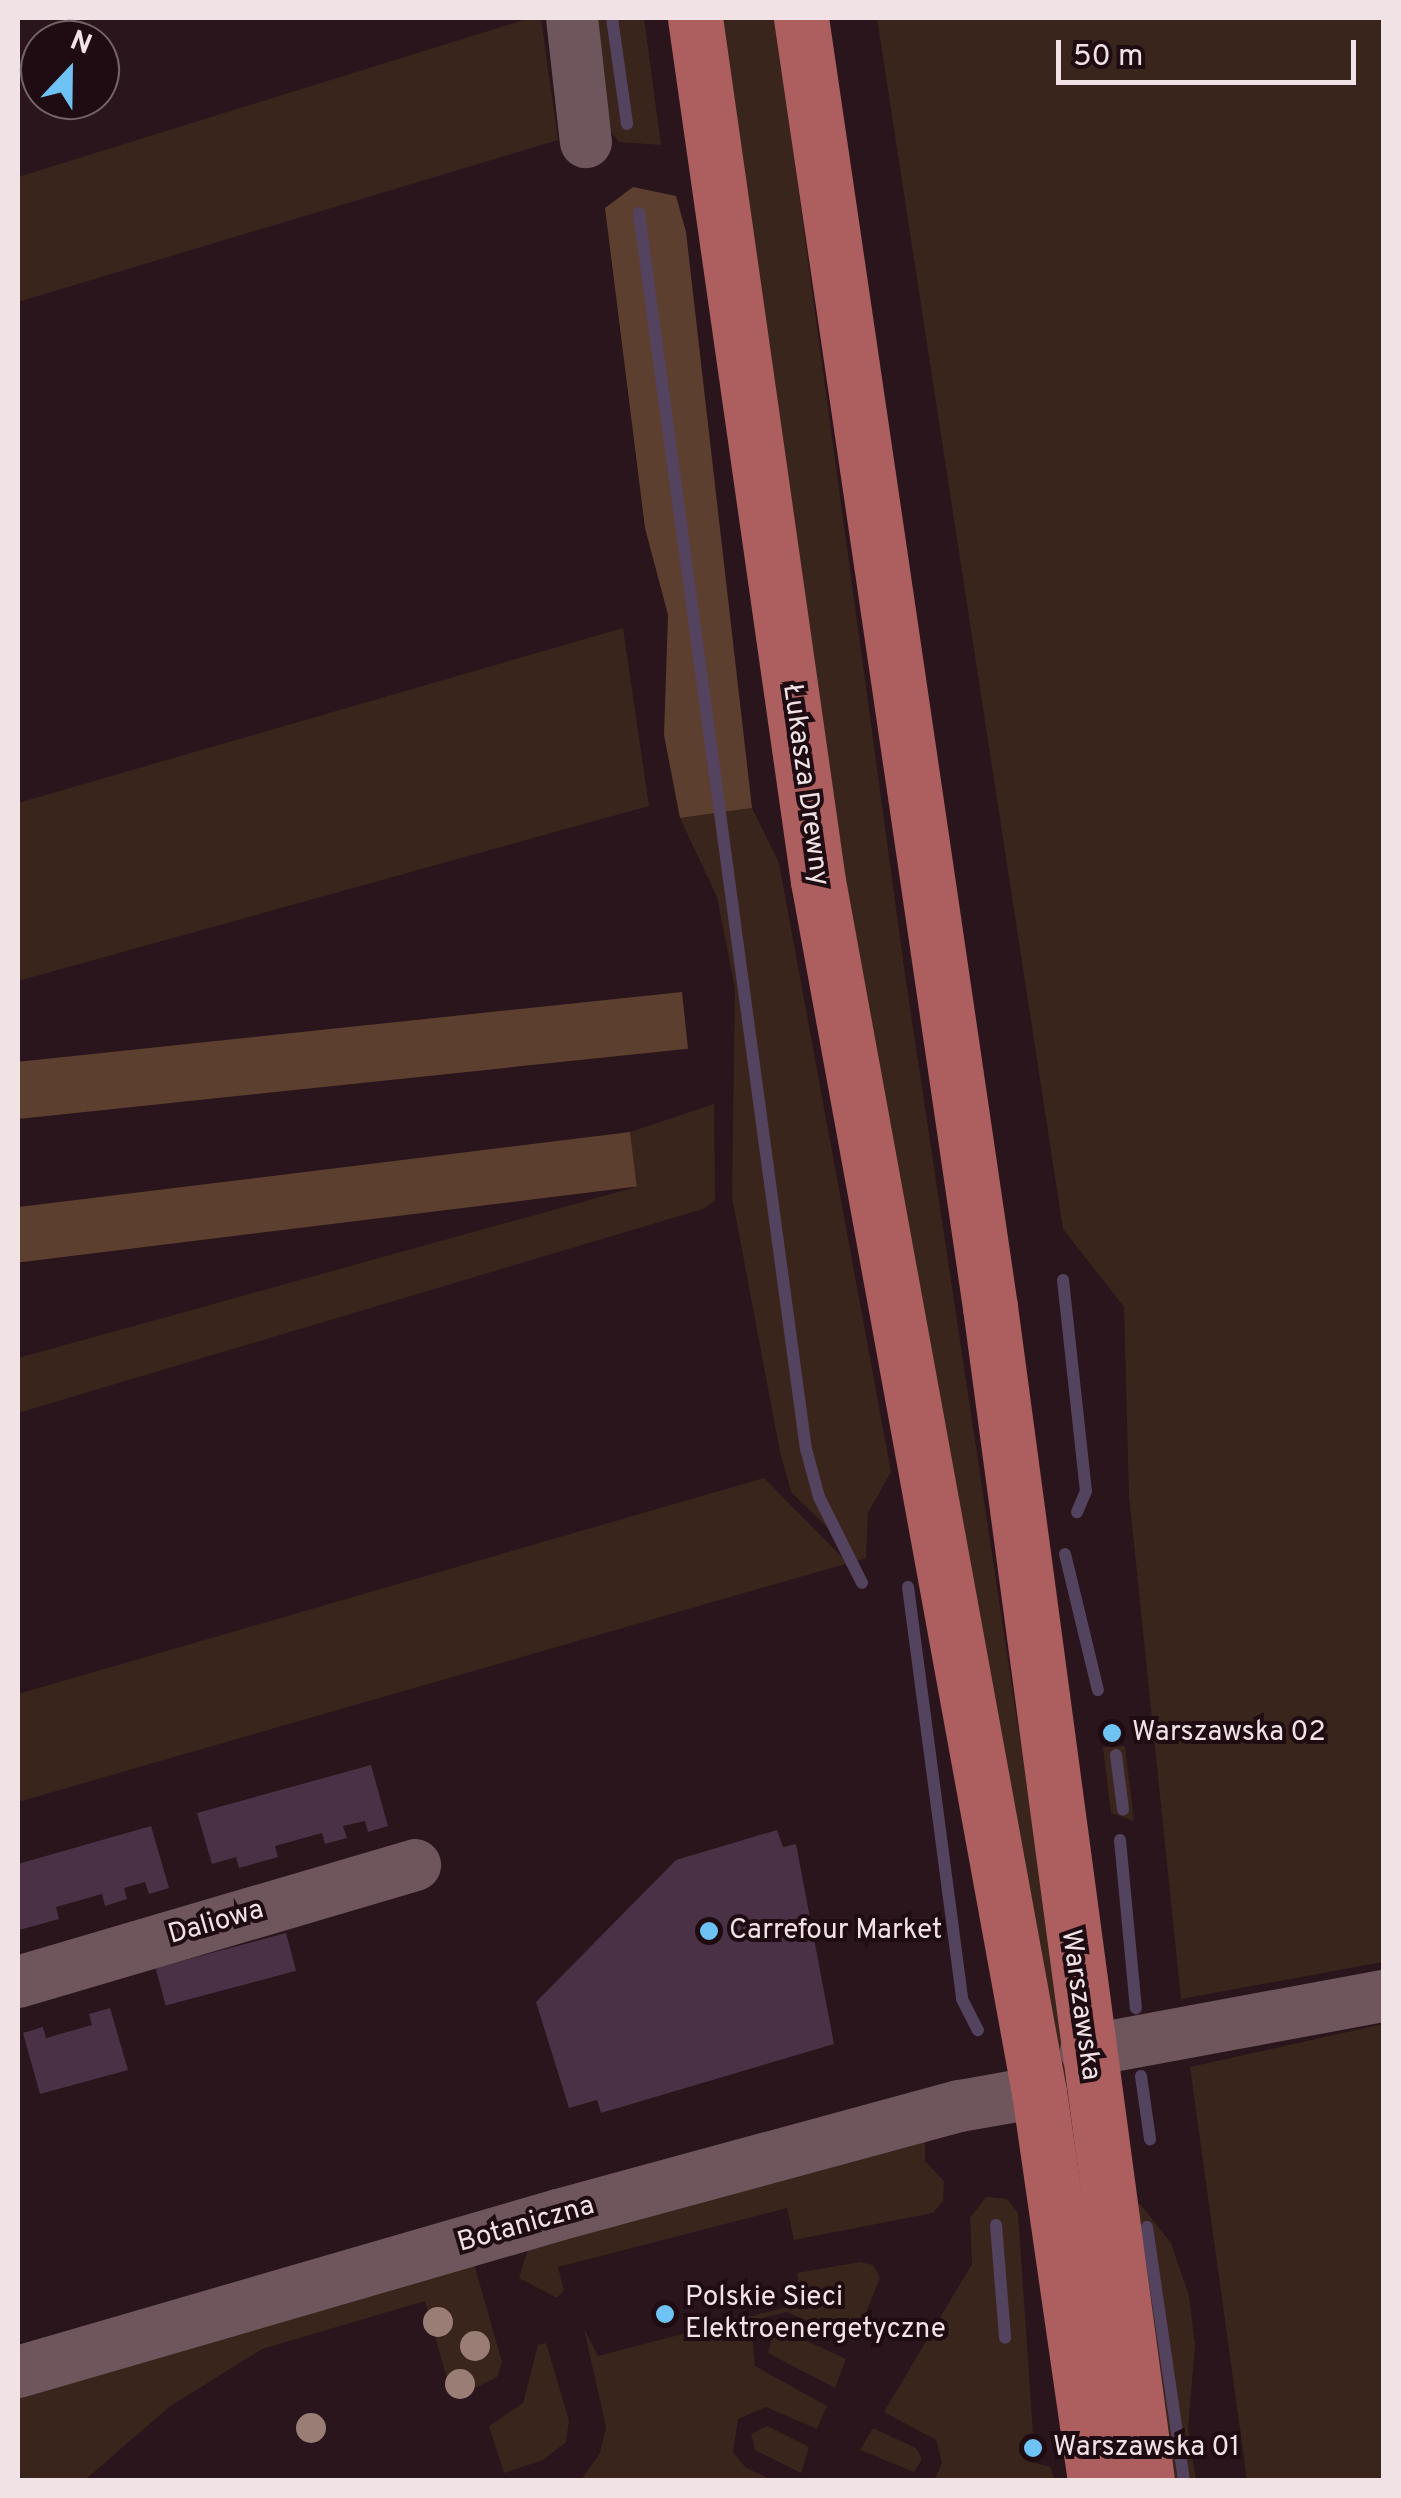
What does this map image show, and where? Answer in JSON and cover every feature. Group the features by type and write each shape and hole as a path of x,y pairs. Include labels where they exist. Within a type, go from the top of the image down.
{"main road":[{"name":"Łukasza Drewny","path":"695,18 818,880 939,1548"},
{"name":"Warszawska","path":"800,18 1018,1529 1086,2052 1148,2480"},
{"name":"Warszawska","path":"939,1548 1039,2092 1095,2480"}],"street":[{"path":"572,18 586,142"},
{"name":"Daliowa","path":"18,1982 415,1865"},
{"path":"1086,2052 1384,1996"},
{"name":"Botaniczna","path":"18,2372 596,2204 960,2106 1039,2092"}],"shaded area":[{"path":"530,18 541,18 558,140 18,302 18,177"},
{"path":"588,18 644,18 661,145 619,142 599,115"},
{"path":"722,18 775,18 905,974 1083,2160 1071,2162 836,832"},
{"path":"877,18 1383,18 1383,1962 1181,1999 1129,1496 1124,1307 1063,1229"},
{"path":"633,187 676,196 686,232 752,808 680,818 664,735 668,615 645,528 605,208"},
{"path":"623,628 649,806 18,981 18,803"},
{"path":"752,808 779,863 891,1472 868,1513 866,1558 18,1802 18,1694 764,1478 843,1558 827,1527 791,1492 780,1452 732,1197 735,988 717,897 680,818"},
{"path":"682,992 688,1049 18,1119 18,1062"},
{"path":"714,1104 715,1201 703,1209 18,1413 18,1358 636,1187 630,1132"},
{"path":"630,1132 637,1187 18,1263 18,1207"},
{"path":"1125,1746 1134,1821 1111,1813 1103,1747"},
{"path":"1383,2024 1383,2480 1247,2480 1190,2067"},
{"path":"925,2140 925,2161 944,2181 943,2201 933,2213 794,2240 787,2208 558,2267 564,2290 557,2298 519,2278 528,2249"},
{"path":"986,2197 1007,2199 1018,2213 1033,2433 1025,2435 1028,2461 1050,2467 1055,2480 935,2480 942,2462 936,2440 884,2412 972,2264 970,2218"},
{"path":"1129,2204 1140,2204 1171,2243 1189,2296 1195,2345 1188,2429 1196,2480 1168,2480"},
{"path":"860,2262 873,2265 880,2278 854,2342 787,2312 761,2318 752,2333 755,2366 827,2406 817,2429 766,2407 738,2419 733,2452 746,2468 772,2480 581,2480 600,2453 606,2427 584,2329 598,2356 802,2303 797,2273"},
{"path":"474,2264 502,2362 497,2377 473,2389 452,2396 425,2301 262,2349 169,2407 85,2480 18,2480 18,2398"},
{"path":"785,2331 846,2359 835,2388 768,2353 773,2334"},
{"path":"546,2343 569,2421 566,2442 543,2460 504,2473 489,2426 523,2403 538,2345"},
{"path":"767,2426 809,2447 801,2473 755,2450 751,2434"},
{"path":"873,2428 916,2448 922,2459 914,2472 860,2450"}],"building":[{"path":"371,1765 388,1826 368,1832 365,1821 343,1826 347,1838 325,1844 322,1833 275,1846 278,1857 239,1868 236,1857 212,1864 197,1813"},
{"path":"151,1826 169,1888 149,1894 145,1882 124,1888 127,1899 105,1906 102,1894 56,1907 59,1919 19,1930 18,1864"},
{"name":"Carrefour Market","path":"777,1830 783,1847 796,1844 834,2044 601,2113 597,2100 569,2108 536,2002 676,1860"},
{"path":"286,1933 296,1971 166,2006 156,1968"},
{"path":"110,2008 128,2070 40,2094 23,2033 43,2027 46,2038 92,2025 89,2014"}],"waterway":[{"path":"612,18 627,124"},
{"path":"639,213 806,1449 819,1497 862,1583"},
{"path":"1063,1280 1086,1491 1077,1512"},
{"path":"1065,1554 1098,1690"},
{"path":"908,1587 962,1999 978,2030"},
{"path":"1116,1755 1123,1810"},
{"path":"1120,1840 1136,2008"},
{"path":"1141,2076 1150,2139"},
{"path":"996,2225 1005,2338"},
{"path":"1147,2227 1184,2480"}],"place":[{"name":"Warszawska 02","path":"1112,1733"},
{"name":"Carrefour Market","path":"709,1931"},
{"name":"Polskie Sieci Elektroenergetyczne","path":"665,2314"},
{"name":"Warszawska 01","path":"1033,2448"}]}
